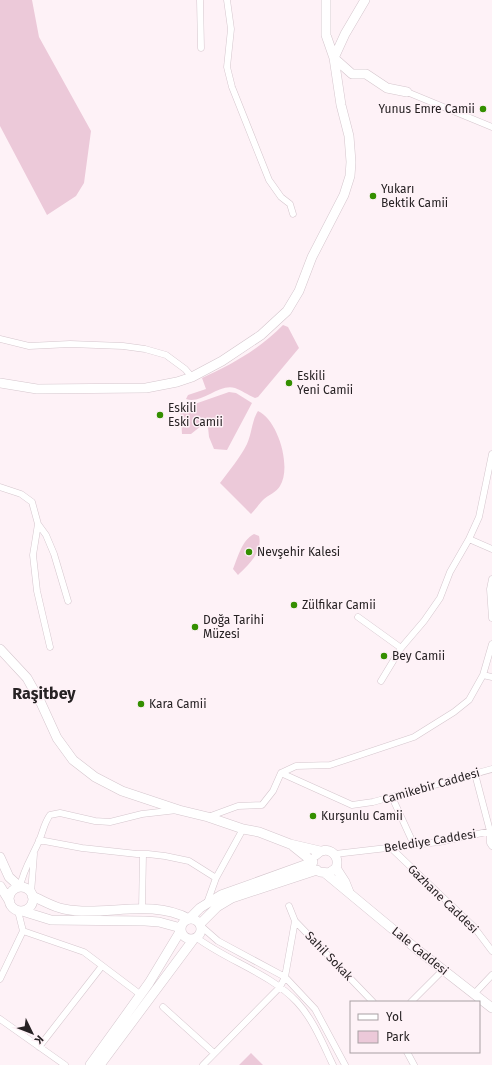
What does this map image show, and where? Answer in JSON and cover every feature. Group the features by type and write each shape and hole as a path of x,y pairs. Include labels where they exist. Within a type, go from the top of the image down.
{"street":[{"path":"200,0 201,48"},
{"path":"227,0 231,29 227,67 232,87 269,180 281,197 290,204 293,214"},
{"path":"0,384 36,389 146,388 177,382 192,377 222,361 261,335 287,311 299,291 312,258 344,195 350,176 350,136 341,104 334,58 326,35 326,0"},
{"path":"334,58 344,34 365,0"},
{"path":"334,58 352,74 366,74 387,88 407,92 492,127"},
{"path":"0,340 29,346 70,344 123,346 145,349 166,355 186,369 192,377"},
{"path":"381,681 401,648 424,621 440,598 450,572 469,539 479,517 492,454"},
{"path":"485,484 492,486"},
{"path":"0,487 21,494 32,502 38,524 46,536 54,554 68,601"},
{"path":"38,524 33,555 38,592 50,647"},
{"path":"469,539 492,549"},
{"path":"492,579 490,590 492,618"},
{"path":"358,617 401,648"},
{"path":"208,817 238,806 262,805 273,791 281,773 296,766 330,765 414,737 454,712 469,700 483,675 492,644"},
{"path":"0,649 27,678 41,703 57,738 72,760 95,778 122,791 179,810 208,817 243,830 259,832 290,844 320,851 329,850 335,854 337,859 336,868 345,882 349,892"},
{"path":"483,675 492,677"},
{"name":"Camikebir Caddesi","path":"281,773 352,805 392,797 492,769"},
{"path":"475,774 491,831 490,843 492,846"},
{"path":"392,797 414,845"},
{"path":"20,887 22,874 39,840 45,821 50,815 60,813 95,821 110,822 142,814 179,810"},
{"path":"207,903 216,878 243,830"},
{"name":"Belediye Caddesi","path":"335,854 414,845 491,831"},
{"path":"39,840 82,848 165,856 189,861 216,878"},
{"name":"Lale Caddesi","path":"290,844 340,888 349,892 443,970 492,1008"},
{"name":"Gazhane Caddesi","path":"391,848 474,927 492,951"},
{"path":"20,911 31,906 34,850"},
{"path":"318,868 314,857 320,851"},
{"path":"142,909 143,854"},
{"path":"0,857 9,877 20,887 63,909 142,909 174,912 189,919 196,920 218,941 285,977 315,1009 345,1065"},
{"path":"100,1065 195,939 200,935 201,925 217,907 232,898 318,868"},
{"path":"90,1065 141,995 184,922 207,903 220,895 318,868 333,871 336,868"},
{"path":"0,886 14,909 51,920 145,921 159,922 181,929 185,938 195,939 280,987 297,1002 308,1016 333,1065"},
{"path":"10,902 10,894 16,888 20,887"},
{"name":"Sahil Sokak","path":"289,906 295,921 372,1001"},
{"path":"0,979 23,931 20,911"},
{"path":"203,1065 280,987 285,977 295,921"},
{"path":"23,931 84,952 141,995"},
{"path":"38,1046 102,966"},
{"path":"412,1001 443,970"},
{"path":"474,994 492,975"},
{"path":"163,1007 214,1053"},
{"path":"0,1019 64,1065"},
{"path":"408,1053 414,1065"}],"green space":[{"path":"0,0 32,0 39,37 91,131 84,183 76,196 47,215 0,126"},
{"path":"283,325 288,327 299,348 258,397 255,398 235,388 229,387 223,388 198,399 186,399 188,395 206,389 202,378 245,355 265,341"},
{"path":"229,392 236,393 252,403 227,450 214,449 209,437 208,427 201,426 191,434 182,434 180,406 189,406"},
{"path":"258,411 272,424 277,434 284,456 284,468 283,478 279,488 263,500 251,514 220,483 247,444 254,418"},
{"path":"254,534 259,536 260,542 257,553 238,575 233,569 246,540"},
{"path":"251,1053 263,1065 239,1065"}],"place":[{"name":"Yunus Emre Camii","path":"483,109"},
{"name":"Yukarı Bektik Camii","path":"373,196"},
{"name":"Eskili Yeni Camii","path":"289,383"},
{"name":"Eskili Eski Camii","path":"160,415"},
{"name":"Nevşehir Kalesi","path":"249,552"},
{"name":"Zülfikar Camii","path":"294,605"},
{"name":"Doğa Tarihi Müzesi","path":"195,627"},
{"name":"Bey Camii","path":"384,656"},
{"name":"Kara Camii","path":"141,704"},
{"name":"Kurşunlu Camii","path":"313,816"}],"district":[{"name":"Raşitbey","path":"44,693"}]}
